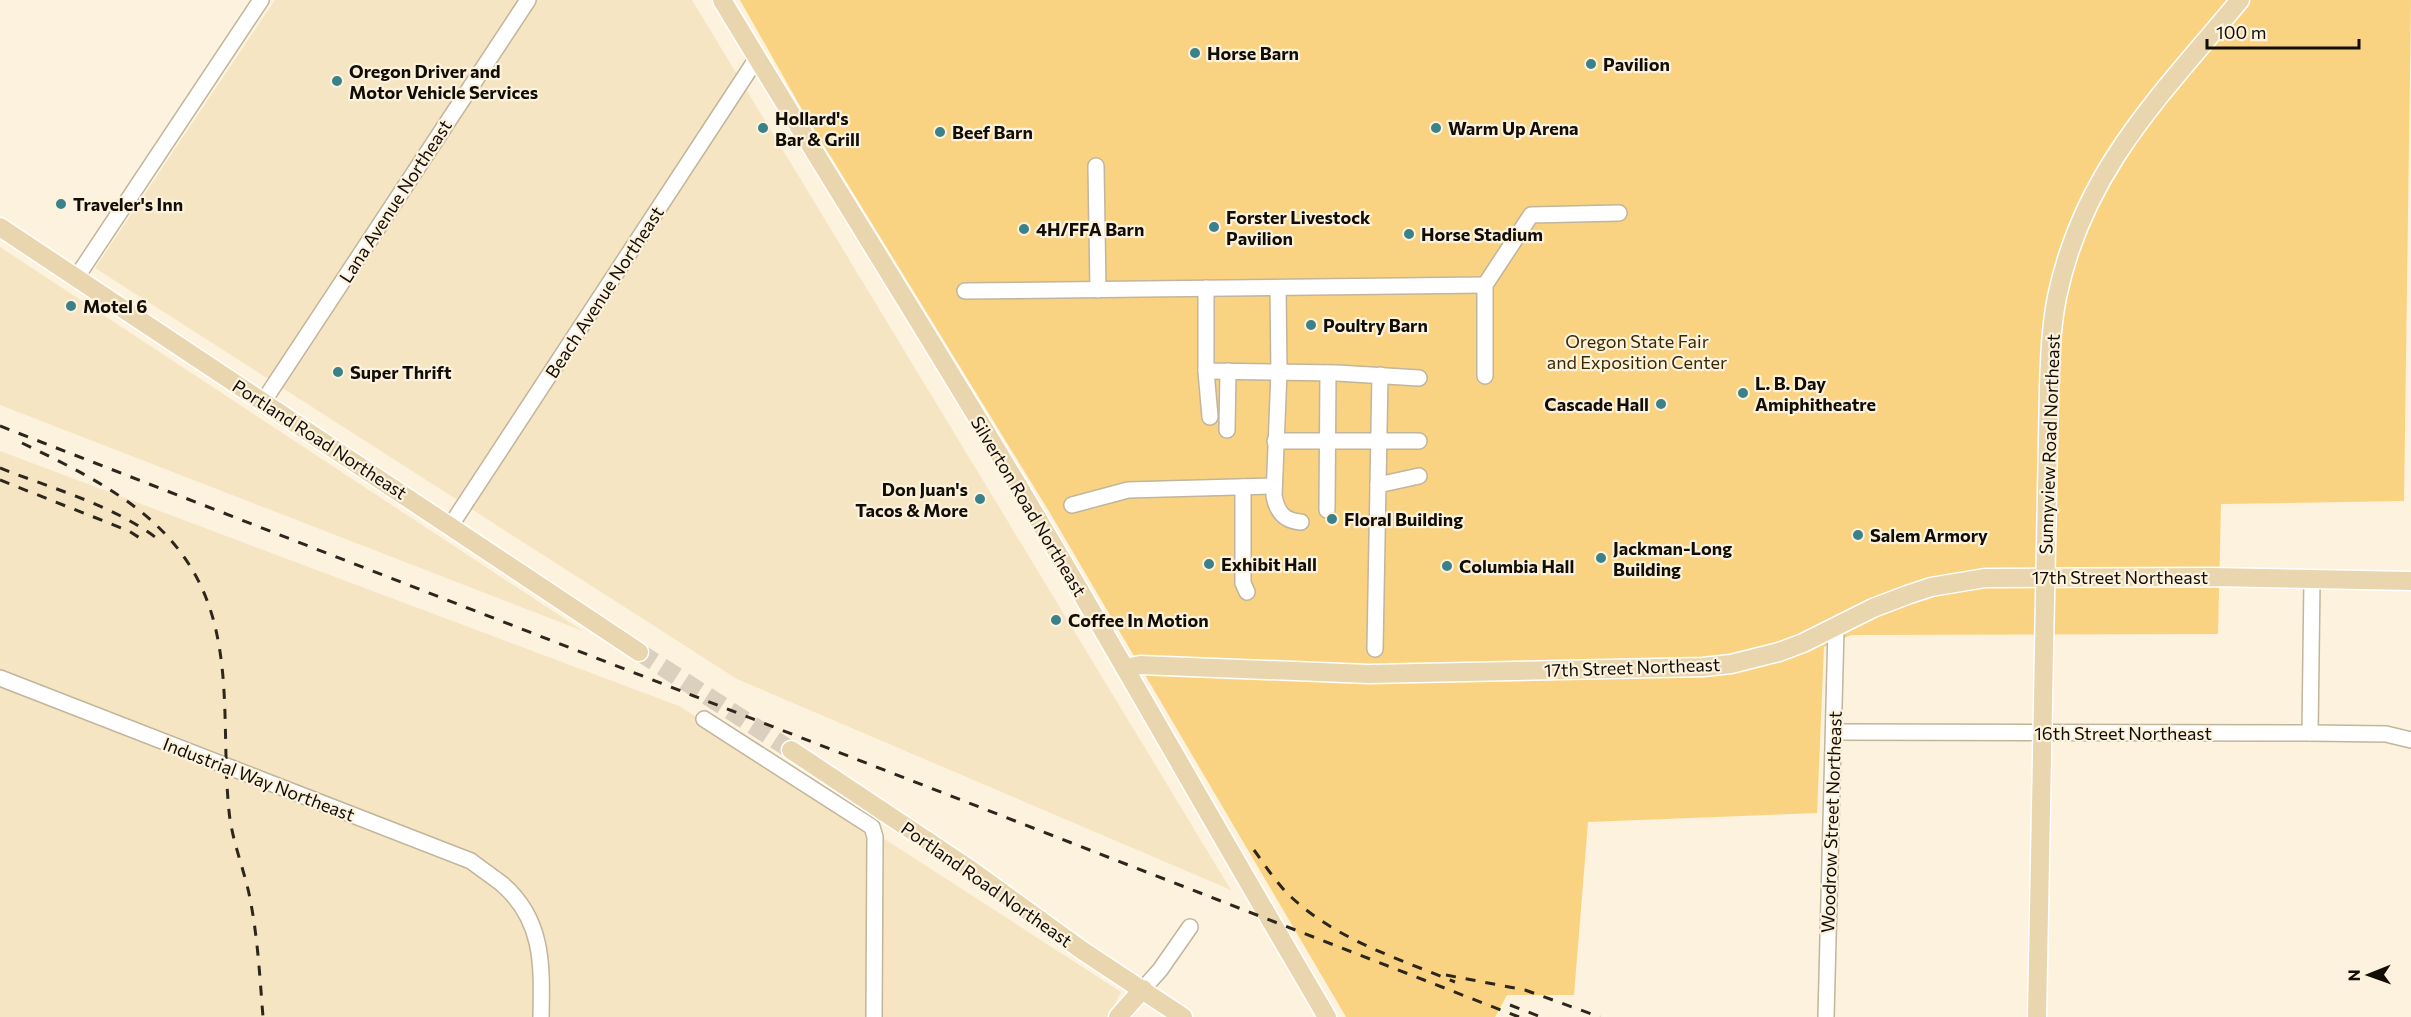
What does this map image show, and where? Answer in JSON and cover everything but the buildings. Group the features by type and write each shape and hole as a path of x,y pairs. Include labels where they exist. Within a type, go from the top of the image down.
{"main road":[{"name":"Silverton Road Northeast","path":"722,0 912,308 1125,668 1327,1017"},
{"name":"Sunnyview Road Northeast","path":"2037,1017 2051,341 2057,295 2072,241 2088,202 2115,153 2151,106 2240,0"},
{"name":"Portland Road Northeast","path":"0,227 639,652"},
{"name":"17th Street Northeast","path":"1125,668 1140,665 1369,674 1693,667 1731,664 1756,658 1803,643 1873,608 1931,587 1984,578 2411,581"},
{"name":"Portland Road Northeast","path":"791,750 971,870 1083,951 1183,1017"},
{"path":"1118,1017 1143,989"},
{"path":"1136,1017 1143,989"}],"street":[{"path":"76,278 261,0"},
{"name":"Lana Avenue Northeast","path":"263,402 528,0"},
{"name":"Beach Avenue Northeast","path":"450,525 757,58"},
{"path":"1096,166 1098,290"},
{"path":"1485,376 1485,285 1531,215 1618,213"},
{"path":"964,291 1485,285"},
{"path":"1206,288 1206,371 1210,417"},
{"path":"1278,288 1279,372 1274,486 1276,505 1282,515 1291,522 1301,522"},
{"path":"1206,371 1328,373 1419,378"},
{"path":"1227,430 1228,371"},
{"path":"1327,510 1328,373"},
{"path":"1375,649 1380,375"},
{"path":"1275,441 1419,441"},
{"path":"1378,485 1419,476"},
{"path":"1072,505 1128,490 1274,486"},
{"path":"1243,487 1242,583 1247,592"},
{"path":"2310,733 2312,580"},
{"name":"Woodrow Street Northeast","path":"1826,1017 1836,628"},
{"name":"Industrial Way Northeast","path":"0,678 471,861 511,893 526,914 537,939 542,971 542,1017"},
{"path":"704,718 868,824 874,832 874,1017"},
{"name":"16th Street Northeast","path":"1834,732 2386,734 2411,740"},
{"path":"1143,989 1160,970 1190,927"}],"shaded area":[{"path":"275,0 692,0 1231,890 737,679 95,268"},
{"path":"0,247 583,631 0,405"},
{"path":"0,451 679,706 1121,992 1108,1017 0,1017"}],"green space":[{"name":"Oregon State Fair and Exposition Center","path":"740,0 2411,0 2404,501 2221,504 2218,634 1851,635 1824,647 1817,813 1588,822 1574,995 1507,995 1495,1017 1346,1017 1050,513 804,113"}],"tunnel":[{"path":"639,652 791,750"}],"railway":[{"path":"0,426 1519,1017"},
{"path":"22,443 88,477 145,515 170,539 190,566 206,598 221,657 229,811 233,835 249,892 263,1017"},
{"path":"0,468 103,507 159,540"},
{"path":"0,480 129,531 146,542"},
{"path":"1254,850 1288,894 1325,923 1367,946 1455,982"},
{"path":"1446,975 1525,990 1600,1017"},
{"path":"1510,1005 1541,1017"}],"place":[{"name":"Horse Barn","path":"1195,53"},
{"name":"Pavilion","path":"1591,64"},
{"name":"Oregon Driver and Motor Vehicle Services","path":"337,81"},
{"name":"Hollard's Bar & Grill","path":"763,128"},
{"name":"Warm Up Arena","path":"1436,128"},
{"name":"Beef Barn","path":"940,132"},
{"name":"Traveler's Inn","path":"61,204"},
{"name":"Forster Livestock Pavilion","path":"1214,227"},
{"name":"4H/FFA Barn","path":"1024,229"},
{"name":"Horse Stadium","path":"1409,234"},
{"name":"Motel 6","path":"71,306"},
{"name":"Poultry Barn","path":"1311,325"},
{"name":"Super Thrift","path":"338,372"},
{"name":"L. B. Day Amiphitheatre","path":"1743,393"},
{"name":"Cascade Hall","path":"1661,404"},
{"name":"Don Juan's Tacos & More","path":"980,499"},
{"name":"Floral Building","path":"1332,519"},
{"name":"Salem Armory","path":"1858,535"},
{"name":"Jackman-Long Building","path":"1601,558"},
{"name":"Exhibit Hall","path":"1209,564"},
{"name":"Columbia Hall","path":"1447,566"},
{"name":"Coffee In Motion","path":"1056,620"}]}
